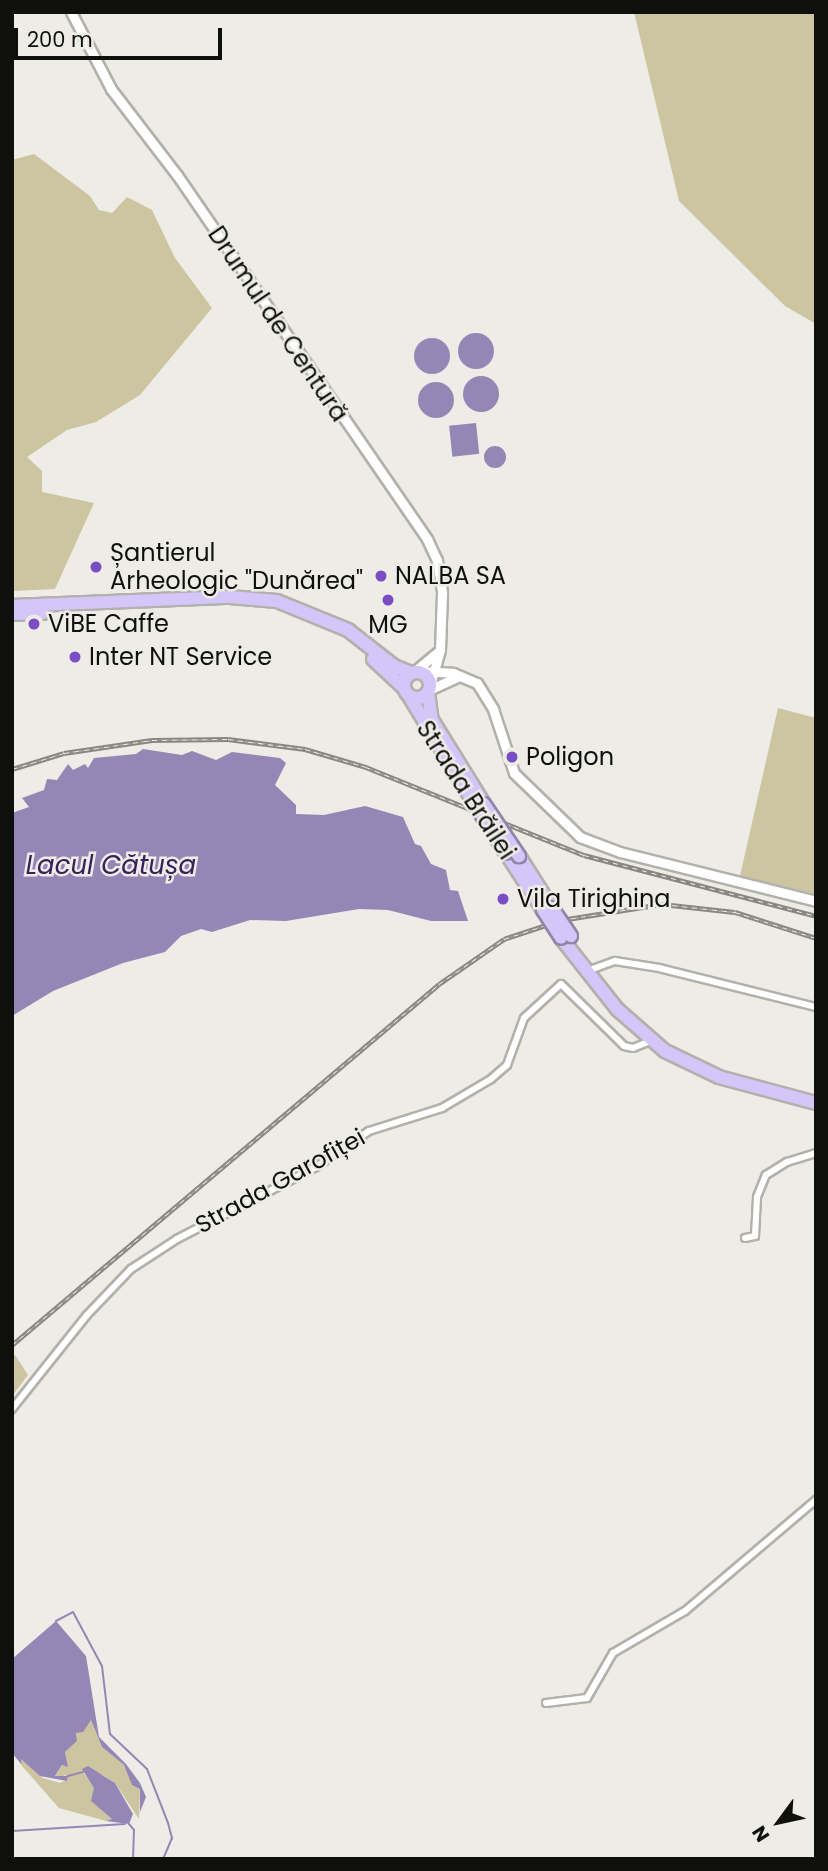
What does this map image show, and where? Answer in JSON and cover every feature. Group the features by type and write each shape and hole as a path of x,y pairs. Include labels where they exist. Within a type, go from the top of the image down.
{"highway":[{"path":"12,606 230,597 277,601 348,630 394,666 414,672 428,678 429,690 417,698 407,692 414,672"},
{"name":"Strada Brăilei","path":"12,614 205,606 275,609 344,637 407,692 587,971 650,1041 719,1077 816,1102"},
{"name":"Strada Brăilei","path":"429,690 432,720 479,804"}],"street":[{"name":"Drumul de Centură","path":"71,12 111,89 177,175 426,539 442,582 440,650 429,690"},
{"path":"414,672 440,650 448,666 477,683 491,702 517,778 580,837 621,852 816,901"},
{"path":"414,672 436,670 464,675"},
{"path":"429,690 451,677 464,675"},
{"path":"587,971 615,961 816,1007"},
{"name":"Strada Garofiței","path":"12,1409 87,1315 131,1269 177,1239 316,1167 369,1131 442,1108 491,1079 507,1065 524,1018 561,984 624,1046 633,1048 650,1041"},
{"path":"745,1238 755,1236 757,1197 766,1175 787,1161 816,1153"},
{"path":"545,1703 587,1698 613,1653 679,1615 816,1500"}],"shaded area":[{"path":"634,12 816,12 816,324 785,306 679,201"},
{"path":"34,154 90,196 99,210 112,213 127,197 152,210 175,258 212,308 140,395 96,422 67,430 27,457 42,471 42,492 94,503 55,589 12,591 12,160"},
{"path":"778,708 816,718 816,894 740,876"},
{"path":"15,1355 28,1375 12,1396 12,1357"},
{"path":"91,1720 102,1747 124,1765 140,1789 139,1819 115,1783 105,1776 87,1769 83,1772 95,1788 93,1802 113,1820 106,1821 59,1808 22,1766 21,1758 43,1778 60,1783 68,1779 65,1775 60,1779 55,1777 62,1765 66,1766 65,1752 77,1741 76,1733"}],"water":[{"path":"476,333 489,338 494,351 489,364 476,369 463,364 458,351 463,338"},
{"path":"432,338 445,343 450,356 445,369 432,374 419,369 414,356 419,343"},
{"path":"481,376 494,381 499,394 494,407 481,412 468,407 463,394 468,381"},
{"path":"436,382 449,387 454,400 449,413 436,418 423,413 418,400 423,387"},
{"path":"476,423 479,454 452,457 449,426"},
{"path":"495,446 503,449 506,457 503,465 495,468 487,465 484,457 487,449"},
{"name":"Lacul Cătușa","path":"143,749 182,755 192,751 216,760 232,752 280,758 286,763 275,785 296,805 296,814 324,815 365,806 403,817 415,844 421,846 431,864 446,870 450,890 458,891 468,921 431,921 388,910 359,909 286,921 250,920 212,932 201,929 181,936 165,952 123,963 53,991 12,1016 12,813 29,807 22,798 44,790 47,779 57,780 68,764 73,770 85,764 88,768 94,758 136,754"},
{"path":"56,1621 86,1656 99,1737 126,1764 140,1783 146,1797 140,1812 140,1789 132,1785 124,1765 102,1747 91,1720 83,1732 76,1733 77,1741 65,1752 68,1767 62,1765 55,1776 68,1776 67,1781 40,1776 21,1759 22,1765 12,1753 12,1659"},
{"path":"88,1766 115,1783 133,1814 129,1824 106,1821 112,1819 91,1801 94,1788 82,1769"}],"waterway":[{"path":"56,1621 73,1612 102,1666 110,1734 147,1769 168,1823 172,1838 163,1859"},
{"path":"68,1776 83,1772"},
{"path":"12,1831 125,1824"},
{"path":"129,1824 134,1830 133,1859"}],"railway":[{"path":"12,769 64,753 152,740 228,739 305,749 366,767 584,855 816,916"},
{"path":"12,1345 439,984 504,939 561,920 662,904 735,912 816,938"}],"place":[{"name":"Șantierul Arheologic \"Dunărea\"","path":"96,567"},
{"name":"NALBA SA","path":"381,576"},
{"name":"MG","path":"388,600"},
{"name":"ViBE Caffe","path":"34,624"},
{"name":"Inter NT Service","path":"75,657"},
{"name":"Poligon","path":"512,757"},
{"name":"Vila Tirighina","path":"503,899"}]}
